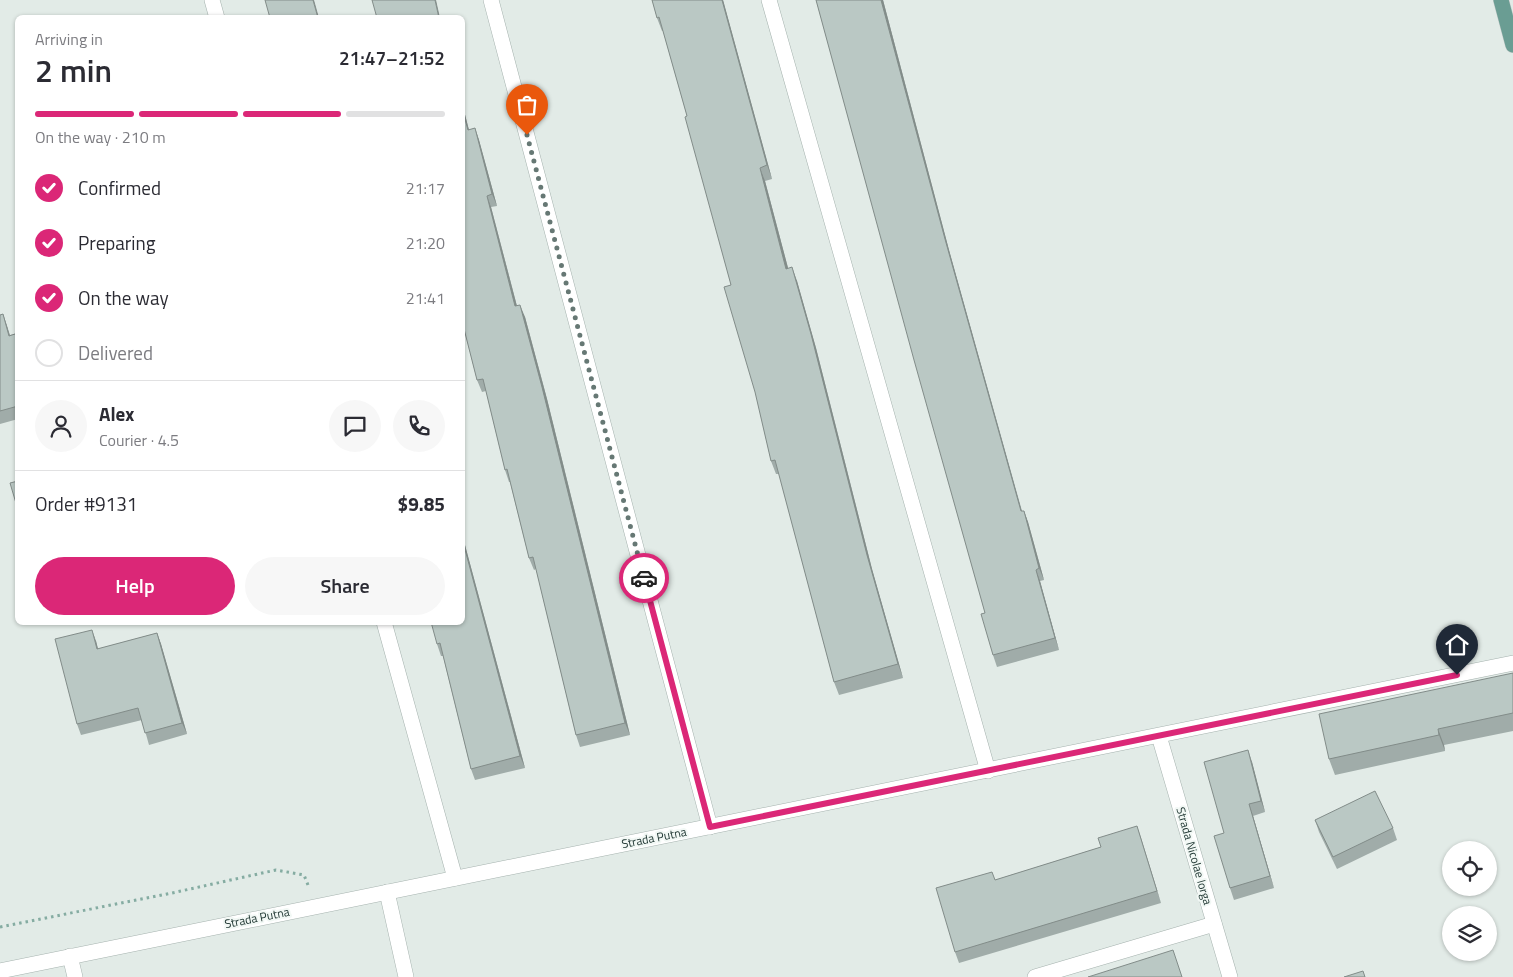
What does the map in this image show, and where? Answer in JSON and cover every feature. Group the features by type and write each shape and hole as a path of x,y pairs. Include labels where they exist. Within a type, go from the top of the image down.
{"main road":[{"path":"1501,0 1513,44"}],"street":[{"path":"212,0 216,15"},
{"path":"491,0 710,827"},
{"path":"768,0 988,771"},
{"path":"385,625 455,878"},
{"name":"Strada Putna","path":"0,970 1513,663"},
{"name":"Strada Nicolae Iorga","path":"1159,736 1230,977"},
{"path":"387,892 406,977"},
{"path":"1035,977 1214,924"},
{"path":"70,956 75,977"}],"path":[{"path":"0,927 276,870 304,875 317,906"}],"building":[{"path":"265,0 313,0 317,15 269,15"},
{"path":"372,0 435,0 438,15 376,15"},
{"path":"652,0 722,0 767,165 760,168 786,269 792,267 811,334 867,555 898,664 834,682 775,460 771,461 755,392 724,287 731,285 685,117 687,116 659,17 657,18"},
{"path":"816,0 881,0 1021,511 1024,511 1039,568 1036,570 1055,638 993,655 981,614 985,613"},
{"path":"465,119 468,130 475,128 492,194 487,196 515,306 520,305 542,387 625,723 576,735 533,557 529,558 483,379 477,380 465,333"},
{"path":"3,314 9,336 15,334 15,407 0,411 0,315"},
{"path":"15,482 15,500 10,483"},
{"path":"465,549 520,756 471,769 440,643 437,644 432,625 465,625"},
{"path":"92,630 97,649 157,633 182,723 145,733 138,708 77,724 55,639"},
{"path":"1513,673 1513,713 1438,729 1439,735 1329,759 1319,714"},
{"path":"1248,750 1261,801 1249,804 1270,876 1230,888 1214,836 1224,833 1204,762"},
{"path":"1375,791 1393,828 1333,857 1315,820"},
{"path":"1137,826 1157,891 955,952 936,888 992,872 995,880 1101,847 1098,838"},
{"path":"1173,950 1182,977 1088,977"},
{"path":"1363,971 1365,977 1344,977"}],"way so far":[{"path":"527,135 644,578"}],"route":[{"path":"644,578 710,827 1457,675"}]}
